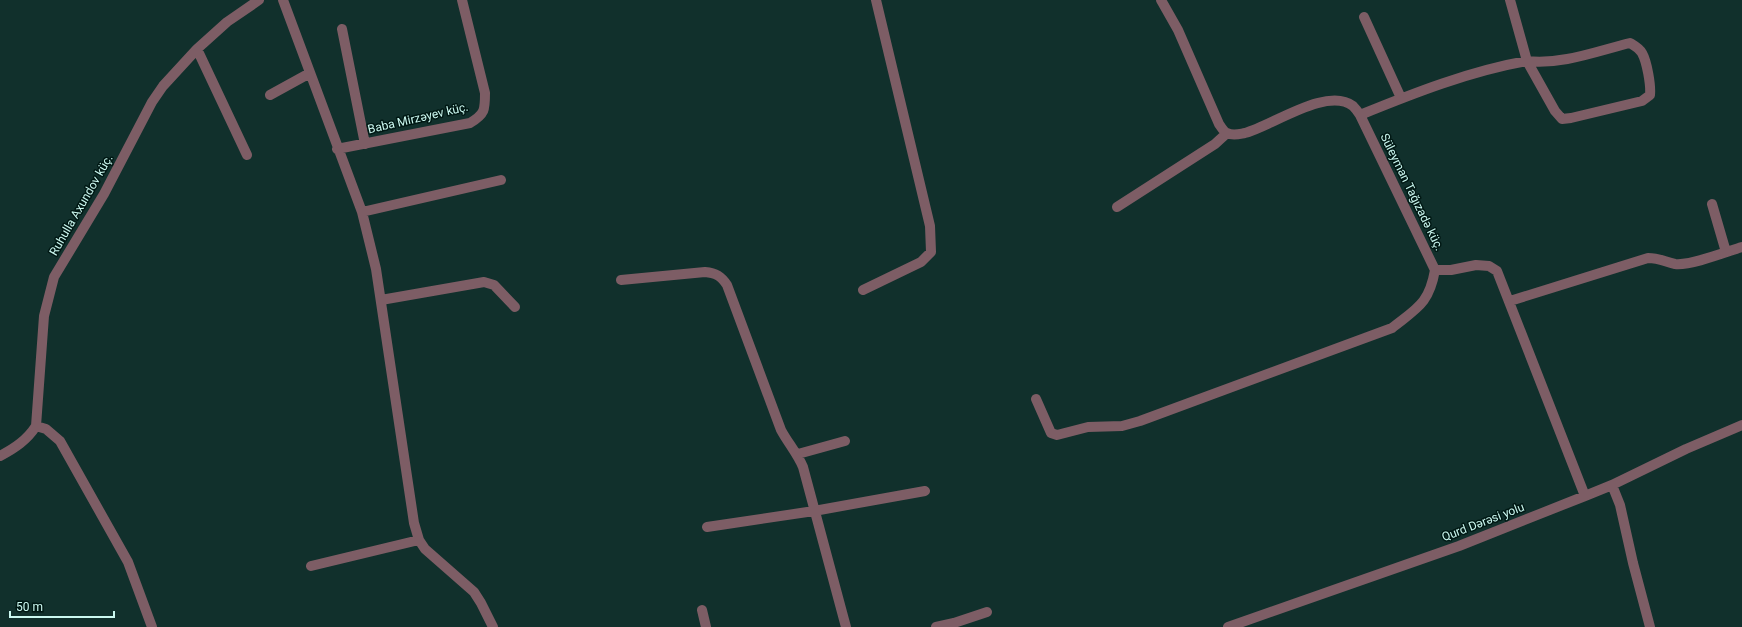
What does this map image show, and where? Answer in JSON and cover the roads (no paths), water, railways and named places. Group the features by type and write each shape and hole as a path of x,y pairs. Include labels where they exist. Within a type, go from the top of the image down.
{"street":[{"name":"Ruhulla Axundov küç.","path":"36,426 44,316 54,277 104,194 152,102 163,86 197,49 227,22 259,0"},
{"path":"283,0 337,149 362,212 376,269 414,523 419,540 425,549 474,592 493,627"},
{"name":"Baba Mirzəyev küç.","path":"337,149 470,123 481,116 485,108 485,93 462,0"},
{"path":"863,290 921,262 931,252 930,226 876,0"},
{"path":"1117,207 1215,144 1227,133 1218,124 1178,30 1161,0"},
{"path":"1360,115 1401,98 1480,71 1527,61 1543,62 1560,60 1630,43 1637,47 1643,54 1651,87 1650,95 1642,101 1562,119 1554,111 1527,61 1510,0"},
{"path":"1364,17 1401,98"},
{"path":"342,29 364,144"},
{"path":"197,49 247,155"},
{"path":"270,95 310,73"},
{"name":"Süleyman Tağızadə küç.","path":"1227,133 1236,135 1253,131 1310,106 1330,100 1342,101 1353,106 1360,115 1435,270 1451,270 1476,264 1489,266 1498,271 1585,496"},
{"path":"362,212 501,180"},
{"path":"1712,204 1726,252"},
{"path":"1510,301 1648,258 1659,258 1675,264 1687,263 1742,247"},
{"path":"1036,399 1051,433 1057,436 1088,426 1122,426 1140,421 1392,328 1419,306 1428,295 1433,284 1435,270"},
{"path":"621,280 705,272 714,273 722,277 730,292 781,430 786,440 798,454 803,467 846,627"},
{"path":"381,300 484,282 494,285 514,307"},
{"name":"Qurd Dərəsi yolu","path":"1228,627 1452,548 1585,496 1612,485 1686,449 1742,425"},
{"path":"0,456 15,448 29,436 36,426 46,429 60,442 128,562 152,627"},
{"path":"798,454 845,441"},
{"path":"1612,485 1620,505 1633,563 1650,627"},
{"path":"706,527 814,511 925,491"},
{"path":"311,566 419,540"},
{"path":"702,610 706,627"},
{"path":"936,627 954,623 987,612"}]}
